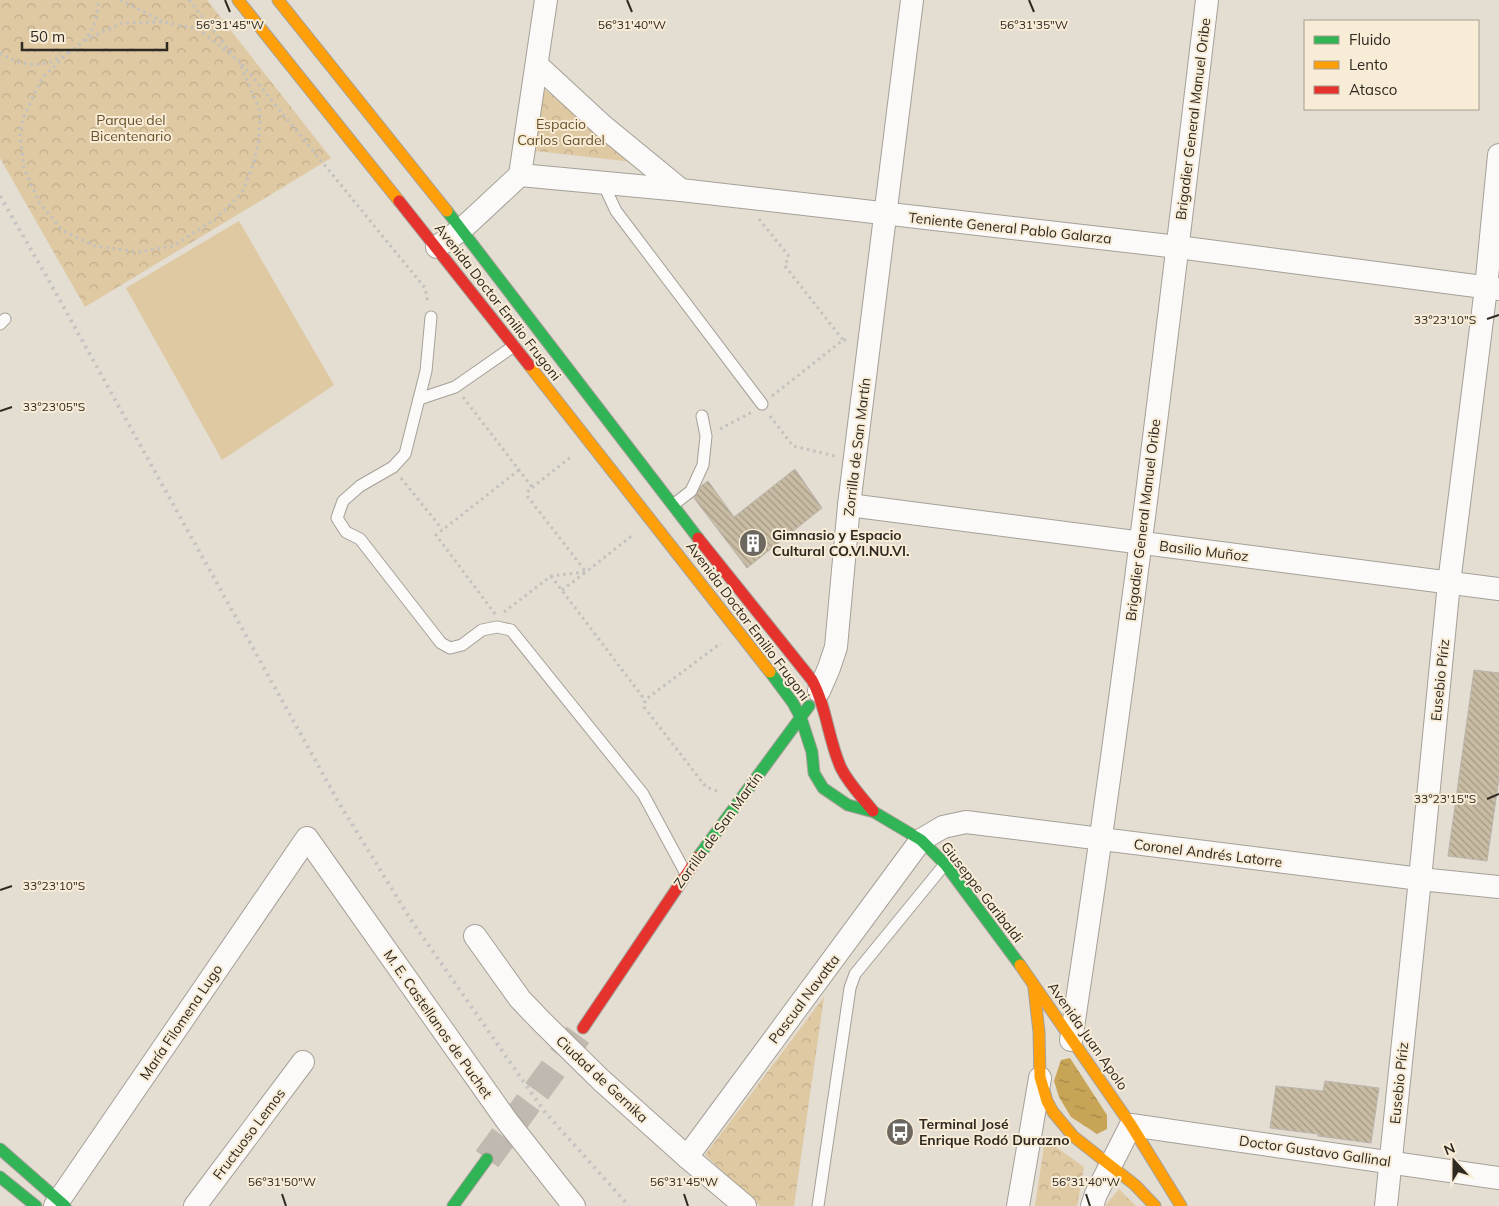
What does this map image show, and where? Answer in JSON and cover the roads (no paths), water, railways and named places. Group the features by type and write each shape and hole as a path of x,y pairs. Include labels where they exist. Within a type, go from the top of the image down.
{"street":[{"name":"Avenida Doctor Emilio Frugoni","path":"238,0 437,247 590,442 663,513 818,691 839,762 850,783 874,812"},
{"name":"Avenida Doctor Emilio Frugoni","path":"278,0 462,230 663,513 737,630 793,703 801,718 812,752 814,773 823,788 848,805 874,812"},
{"path":"437,247 462,230 520,175 546,0"},
{"name":"Zorrilla de San Martín","path":"583,1028 686,874 801,718 818,691 836,647 849,505 912,0"},
{"name":"Brigadier General Manuel Oribe","path":"1055,1046 1102,840 1178,247 1207,0"},
{"path":"537,65 602,126 681,190"},
{"name":"Eusebio Píriz","path":"1386,1206 1449,583 1492,288 1499,155"},
{"name":"Teniente General Pablo Galarza","path":"520,175 681,190 1178,247 1492,288"},
{"name":"Basilio Muñoz","path":"849,505 1499,588"},
{"path":"760,772 784,759"},
{"path":"800,760 814,767"},
{"name":"Giuseppe Garibaldi","path":"874,812 921,840 945,864 1034,984"},
{"name":"Coronel Andrés Latorre","path":"921,840 943,827 966,822 1499,888"},
{"name":"María Filomena Lugo","path":"60,1204 307,838"},
{"name":"M. E. Castellanos de Puchet","path":"307,838 507,1121 574,1206"},
{"name":"Pascual Navatta","path":"687,1157 921,840"},
{"name":"Ciudad de Gernika","path":"475,936 520,999 542,1022 601,1080 745,1206"},
{"name":"Avenida Juan Apolo","path":"1034,984 1055,1046 1040,1077 1047,1101 1053,1112 1073,1136 1111,1164 1135,1185 1154,1206"},
{"name":"Avenida Juan Apolo","path":"1034,984 1039,1032 1055,1046 1131,1125 1181,1206"},
{"name":"Fructuoso Lemos","path":"195,1206 303,1062"},
{"path":"1018,1206 1040,1077"},
{"path":"1092,1206 1096,1194 1131,1125"},
{"name":"Doctor Gustavo Gallinal","path":"1131,1125 1499,1178"},
{"path":"0,1149 60,1204"},
{"path":"454,1206 487,1159"},
{"path":"0,1177 36,1206"}],"lane":[{"path":"605,182 607,192 616,211 762,404"},
{"path":"431,316 426,371 405,454 393,467 360,486 343,501 338,518 346,532 360,539 441,643 450,648 462,645 482,630 497,627 511,630 644,794 686,874"},
{"path":"419,399 455,387 514,346"},
{"path":"663,513 691,491 703,465 706,436 702,416"},
{"path":"818,1206 850,988 856,974 945,864"}],"water":[{"path":"1070,1058 1107,1115 1107,1129 1097,1134 1071,1117 1059,1097 1054,1081 1061,1060"}],"tunnel":[{"path":"487,1159 583,1028"}],"railway":[{"path":"0,196 339,803 411,920 544,1111 629,1206"}],"place":[{"name":"Gimnasio y Espacio Cultural CO.VI.NU.VI.","path":"753,543"},
{"name":"Terminal José Enrique Rodó Durazno","path":"900,1132"}],"park label":[{"name":"Parque del Bicentenario","path":"131,128"},
{"name":"Espacio Carlos Gardel","path":"561,132"}]}
